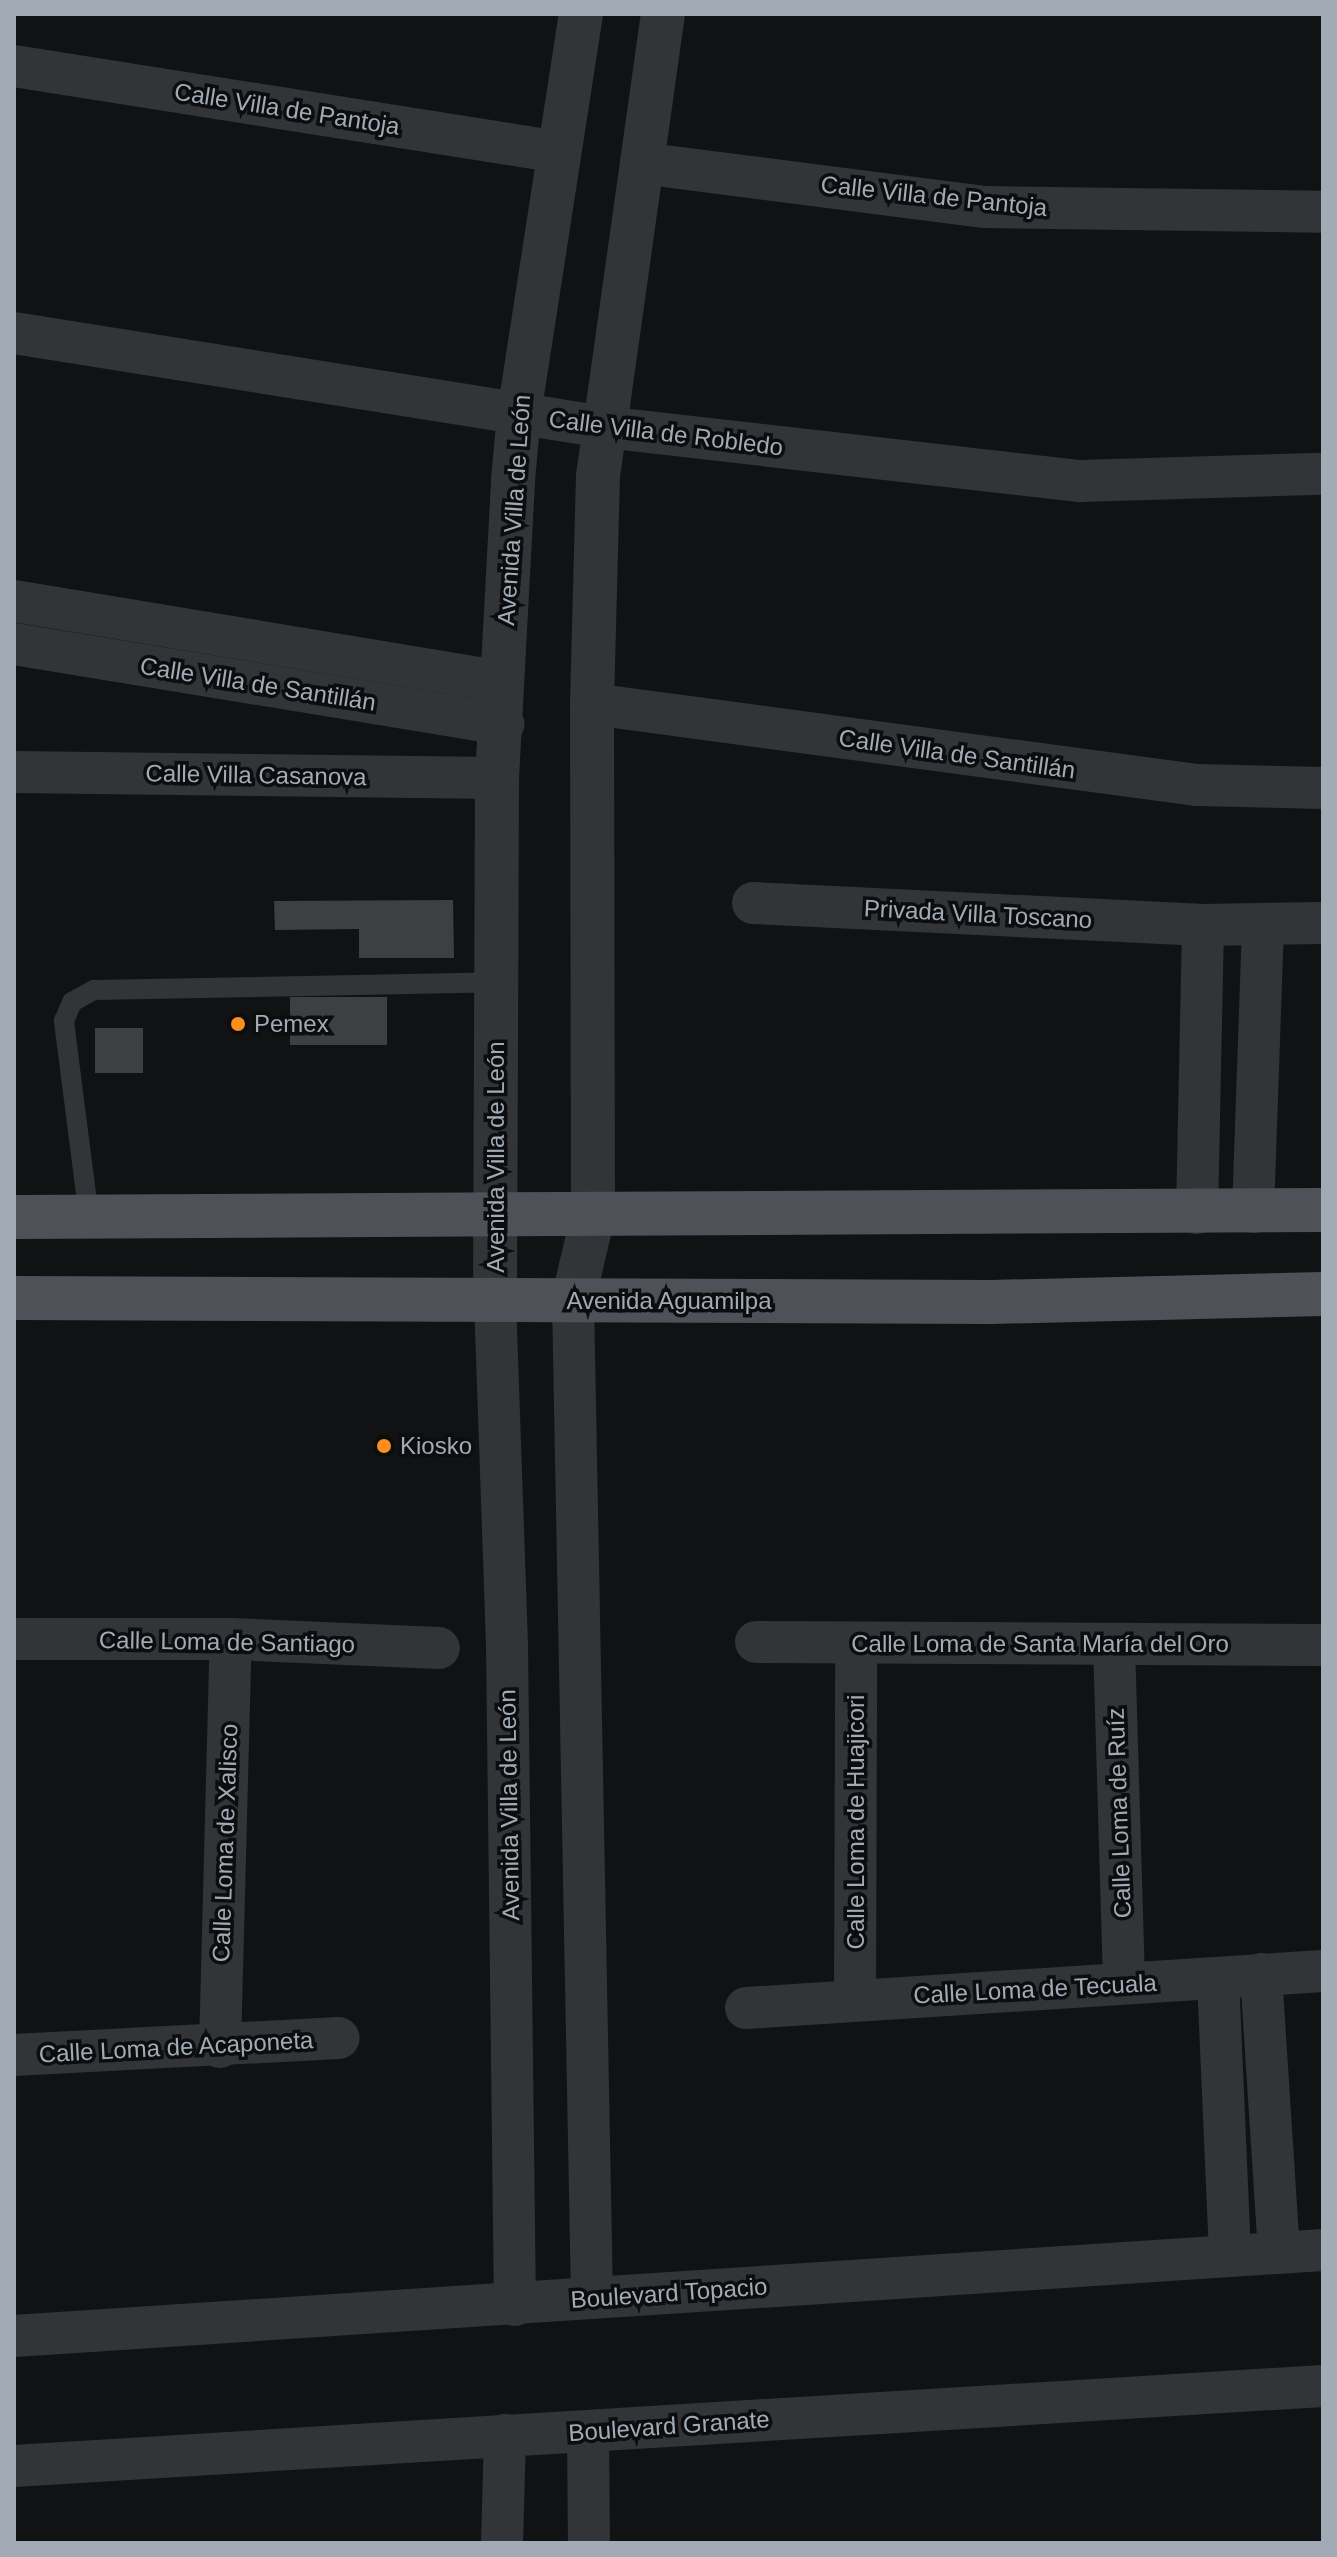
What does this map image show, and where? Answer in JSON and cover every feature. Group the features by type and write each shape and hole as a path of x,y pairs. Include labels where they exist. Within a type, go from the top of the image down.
{"main road":[{"path":"14,1217 1323,1210"},
{"name":"Avenida Aguamilpa","path":"14,1298 991,1302 1323,1294"}],"street":[{"name":"Avenida Villa de León","path":"515,2305 507,1645 495,1300 497,778 519,414 581,14"},
{"path":"592,2298 573,1300 593,1216 592,704 598,476 663,14"},
{"name":"Calle Villa de Pantoja","path":"14,66 559,152"},
{"name":"Calle Villa de Pantoja","path":"641,163 985,207 1323,212"},
{"name":"Calle Villa de Robledo","path":"14,333 604,427 1080,481 1323,474"},
{"name":"Calle Villa de Santillán","path":"14,601 503,703"},
{"name":"Calle Villa de Santillán","path":"14,644 503,703"},
{"name":"Calle Villa de Santillán","path":"592,704 1197,785 1323,788"},
{"name":"Calle Villa Casanova","path":"14,772 497,778"},
{"name":"Privada Villa Toscano","path":"753,903 1203,925 1323,923"},
{"path":"1253,1212 1263,924"},
{"path":"1197,1213 1203,925"},
{"name":"Calle Loma de Santiago","path":"14,1639 231,1639 439,1648"},
{"name":"Calle Loma de Xalisco","path":"220,2047 231,1639"},
{"name":"Calle Loma de Santa María del Oro","path":"756,1642 1323,1645"},
{"name":"Calle Loma de Huajicori","path":"855,1999 856,1644"},
{"name":"Calle Loma de Ruíz","path":"1114,1644 1124,1983"},
{"name":"Calle Loma de Tecuala","path":"746,2008 1323,1971"},
{"path":"1261,1974 1279,2252"},
{"path":"1218,1979 1230,2255"},
{"name":"Calle Loma de Acaponeta","path":"14,2055 220,2047 339,2038"},
{"name":"Boulevard Topacio","path":"14,2336 1323,2250"},
{"name":"Boulevard Granate","path":"14,2466 1323,2386"},
{"path":"588,2433 589,2543"},
{"path":"502,2543 505,2435"}],"lane":[{"path":"89,1217 64,1021 72,1002 94,990 497,982"}],"building":[{"path":"453,900 454,958 359,958 359,929 275,930 274,901"},
{"path":"290,997 387,997 387,1045 290,1045"},
{"path":"95,1028 143,1028 143,1073 95,1073"}],"place":[{"name":"Pemex","path":"238,1024"},
{"name":"Kiosko","path":"384,1446"}]}
